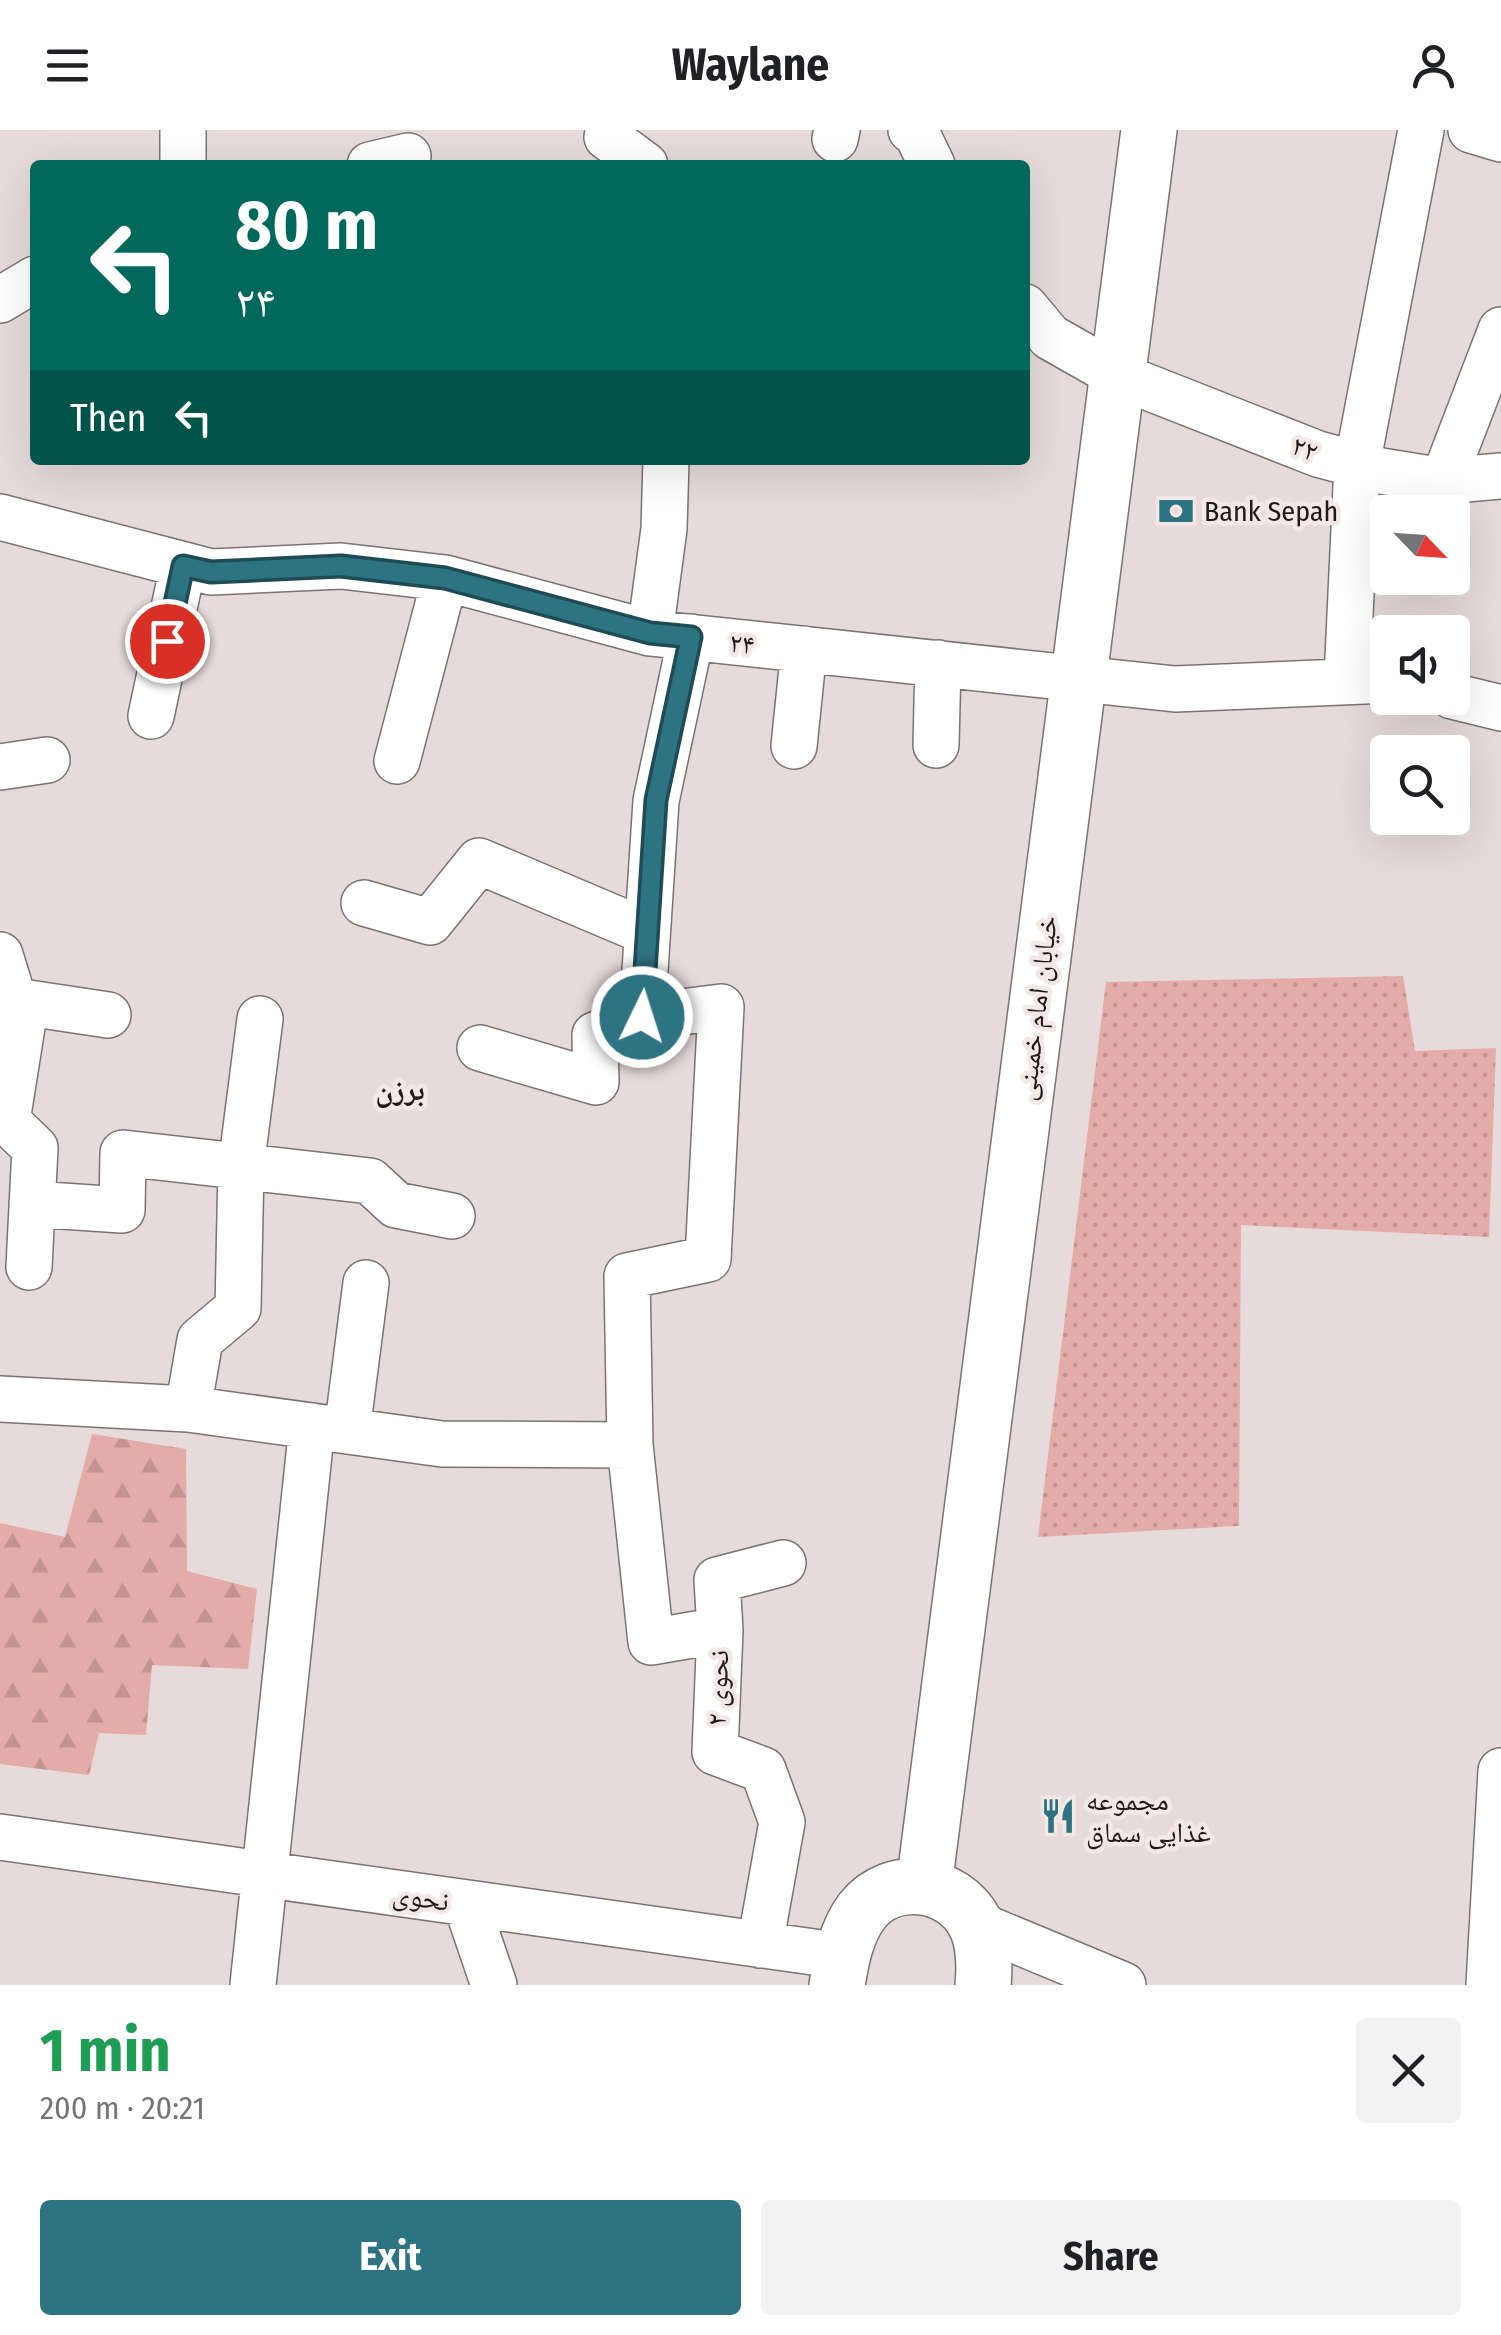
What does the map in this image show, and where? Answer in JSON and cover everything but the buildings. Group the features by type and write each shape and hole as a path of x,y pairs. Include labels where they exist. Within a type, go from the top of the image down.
{"main road":[{"name":"خیابان امام خمینی","path":"924,1886 1149,130"},
{"path":"839,1970 852,1928 872,1902 902,1887 924,1886 954,1900 976,1924 982,1946 982,1985"}],"street":[{"path":"183,130 183,160"},
{"path":"910,130 917,134 930,160"},
{"path":"1368,680 1358,465 1421,130"},
{"path":"1470,130 1501,139"},
{"path":"608,137 638,160"},
{"path":"0,300 30,282"},
{"name":"۲۲","path":"1030,313 1050,337 1118,375 1318,454 1443,480 1501,476"},
{"path":"1443,480 1501,330"},
{"path":"642,1017 671,635 664,529 666,465"},
{"name":"۲۴","path":"0,517 211,572 341,566 445,578 671,635 1174,688 1368,680"},
{"path":"151,716 183,566"},
{"path":"397,761 445,578"},
{"path":"794,746 804,649"},
{"path":"936,746 938,663"},
{"path":"1470,700 1501,708"},
{"path":"0,768 47,760"},
{"path":"364,904 430,922 479,861 647,932"},
{"path":"0,955 22,1027 4,1120 35,1148 29,1267"},
{"path":"14,1001 108,1015"},
{"path":"480,1048 596,1082 595,1036 642,1017 721,1007 708,1259 628,1276 630,1444 651,1642 720,1630"},
{"path":"188,1409 200,1340 238,1308 241,1167 260,1019"},
{"path":"32,1204 122,1210 123,1153 370,1180 396,1205 452,1216"},
{"path":"254,1985 329,1428 366,1282"},
{"path":"0,1399 188,1409 442,1444 630,1444"},
{"name":"نحوی ۲","path":"760,1945 782,1822 763,1770 715,1752 720,1630 717,1580 782,1564"},
{"path":"1489,1985 1501,1771"},
{"name":"نحوی","path":"0,1837 760,1945 839,1970"},
{"path":"466,1903 494,1985"},
{"path":"976,1924 1123,1985"}],"green space":[{"path":"1403,976 1415,1051 1496,1048 1489,1237 1241,1225 1239,1526 1038,1537 1106,982"},
{"path":"92,1434 186,1449 187,1571 257,1589 248,1669 152,1665 146,1735 99,1733 89,1775 0,1764 0,1523 65,1537"}],"place":[{"name":"Bank Sepah","path":"1176,511"},
{"name":"مجموعه غذایی سماق","path":"1058,1816"}],"district":[{"name":"برزن","path":"400,1090"}],"route":[{"path":"167,641 183,566 211,572 341,566 445,578 650,633 691,637 656,800 642,1017"}]}
